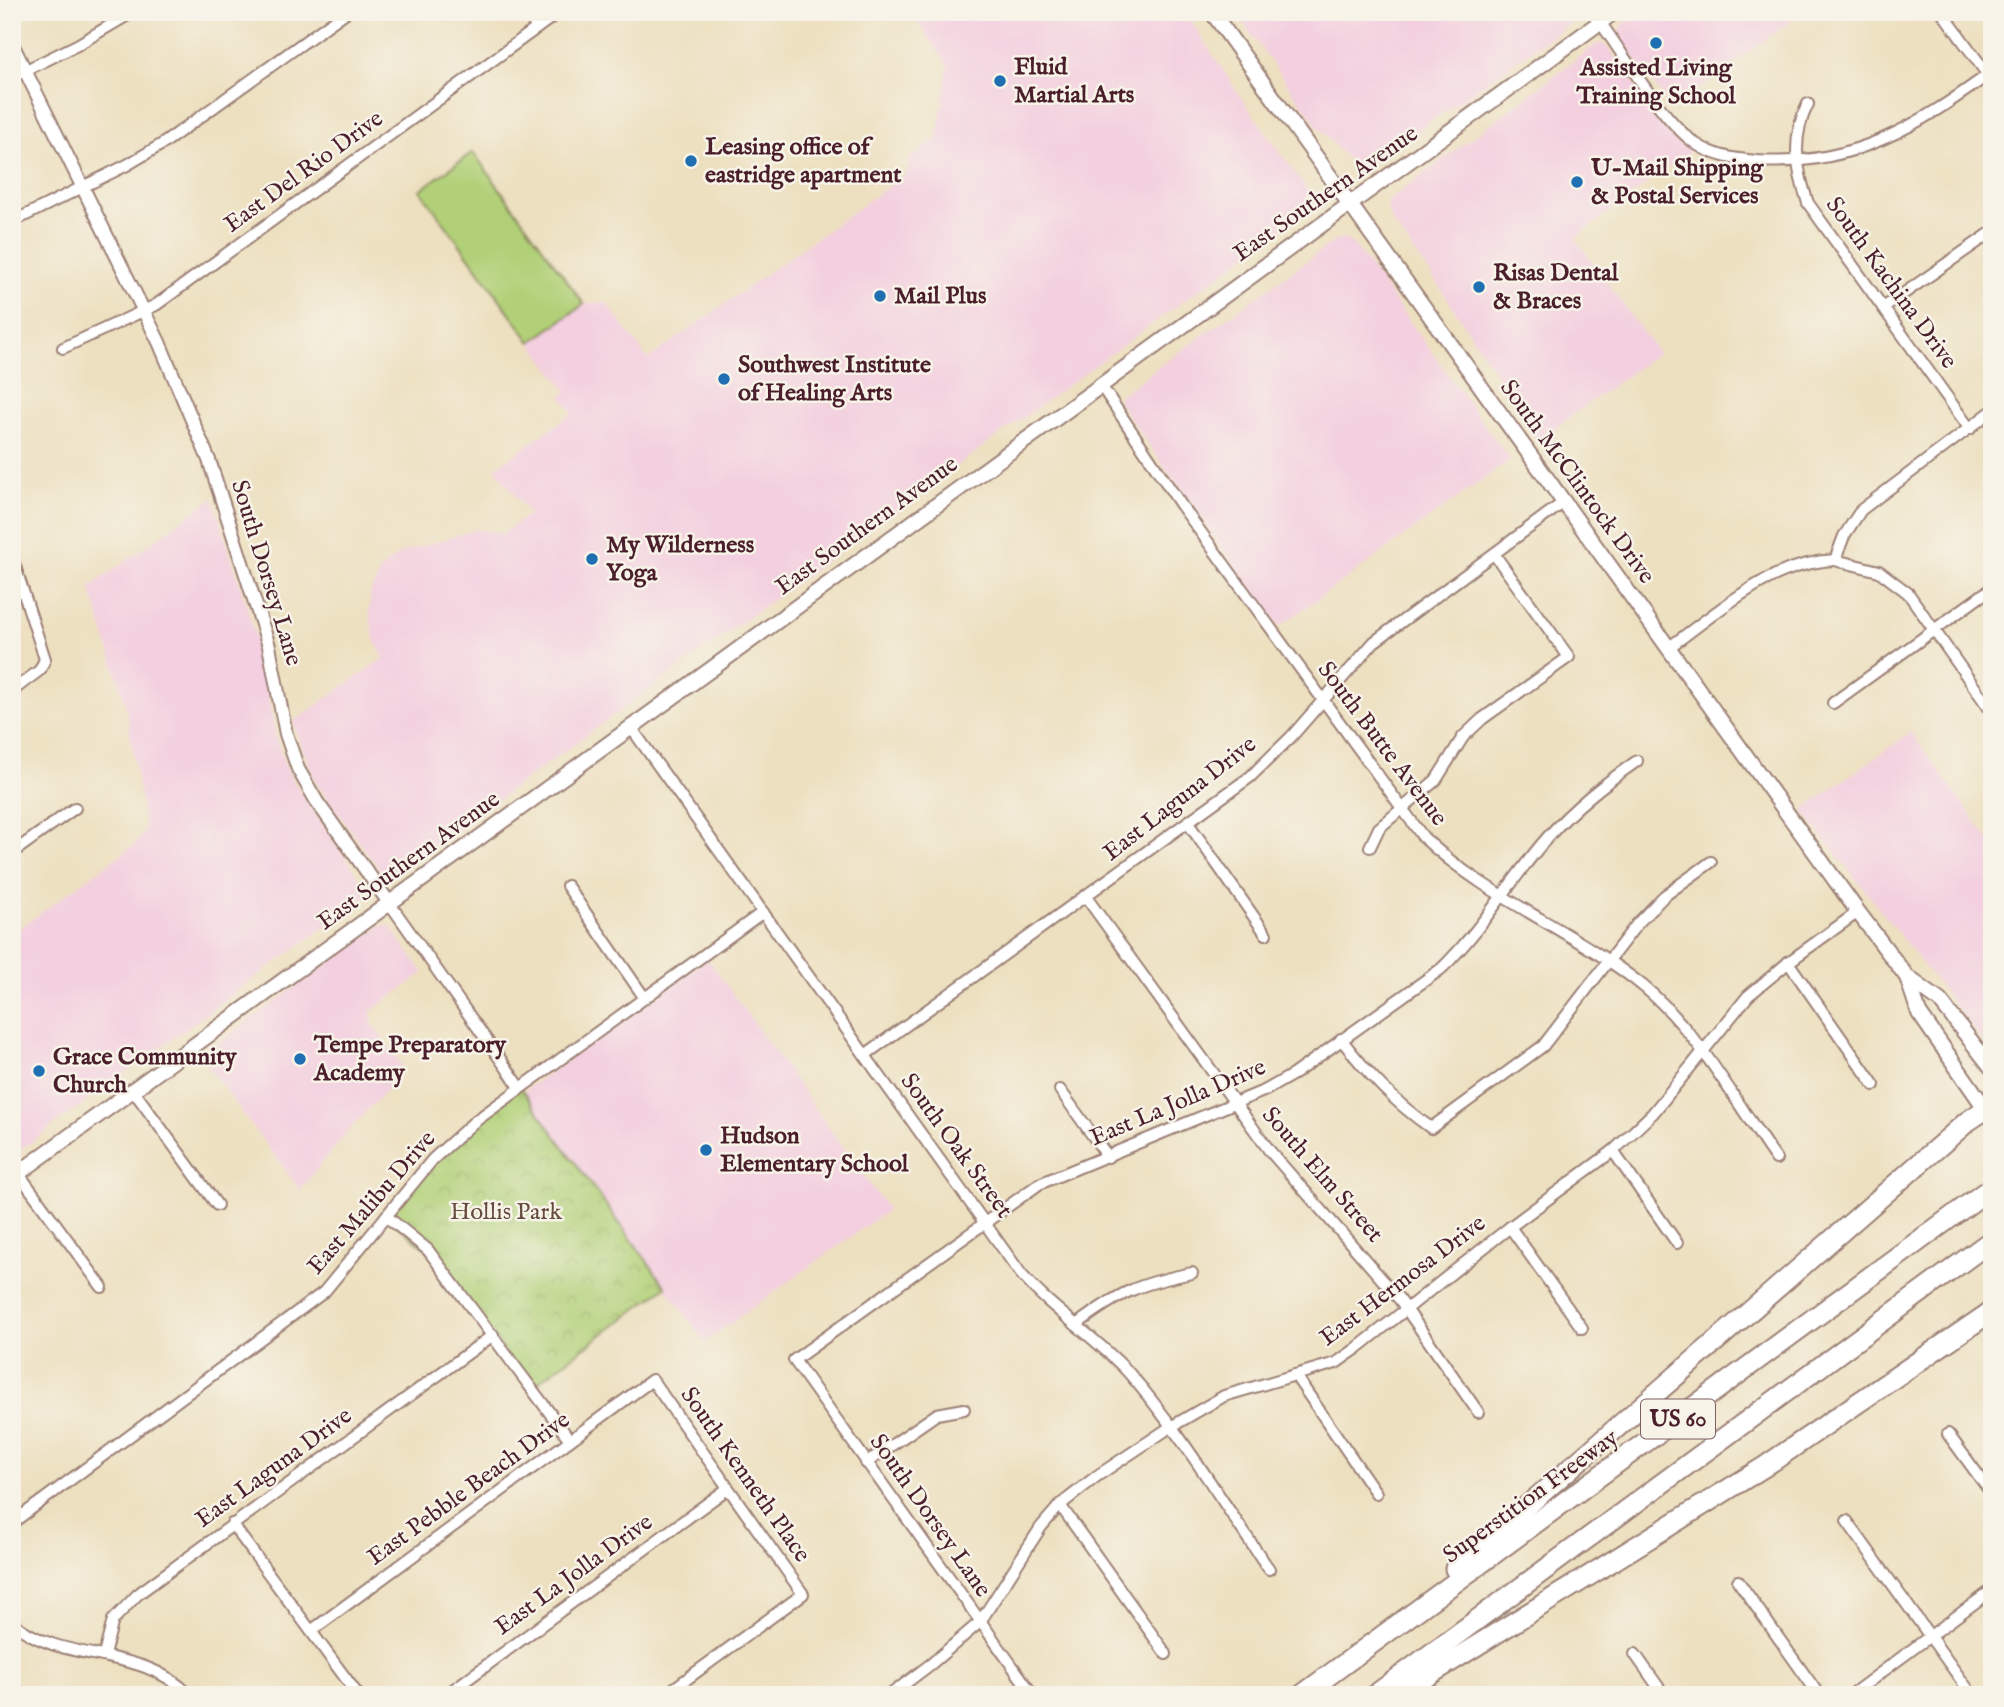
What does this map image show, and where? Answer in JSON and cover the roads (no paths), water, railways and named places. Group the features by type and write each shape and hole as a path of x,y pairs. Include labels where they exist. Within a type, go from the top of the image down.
{"highway":[{"path":"1364,1650 1968,1121 1990,1111"},
{"name":"Superstition Freeway","path":"1302,1695 1992,1187"},
{"name":"US 60","path":"1375,1695 1992,1240"},
{"path":"1916,1295 1992,1246"},
{"path":"1397,1695 1764,1467 1992,1311"}],"main road":[{"name":"South McClintock Drive","path":"1212,12 1858,912 1907,977 1940,1001 1992,1068"},
{"name":"East Southern Avenue","path":"15,1176 1614,12"},
{"name":"South McClintock Drive","path":"1907,977 1919,1013 1990,1111"}],"street":[{"path":"12,77 133,12"},
{"path":"12,222 164,143 346,12"},
{"path":"526,12 537,28"},
{"name":"East Del Rio Drive","path":"63,348 145,312 559,12"},
{"path":"1600,22 1679,130 1698,145 1725,158 1797,162 1883,140 1929,117 1990,75 1942,12"},
{"name":"South Dorsey Lane","path":"12,44 145,312 218,484 269,646 293,757 317,803 520,1087"},
{"path":"1797,162 1796,134 1808,104"},
{"name":"South Kachina Drive","path":"1797,162 1808,203 1970,429"},
{"path":"1883,308 1992,232"},
{"name":"South Butte Avenue","path":"1100,384 1181,505 1402,811 1446,859 1643,986 1670,1012 1776,1159"},
{"path":"1835,560 1844,536 1861,510 1992,411"},
{"name":"East Laguna Drive","path":"865,1055 1250,777 1292,737 1321,700 1374,642 1564,502"},
{"path":"1370,847 1379,828 1436,780 1463,737 1482,719 1569,657 1494,554"},
{"path":"12,557 43,653 44,665 12,691"},
{"path":"1668,648 1764,578 1799,565 1835,560 1879,571 1908,593 1992,712"},
{"path":"1833,703 1992,588"},
{"name":"South Oak Street","path":"630,726 984,1222 1041,1296 1107,1350 1139,1385 1269,1569"},
{"name":"East La Jolla Drive","path":"794,1360 1039,1184 1236,1105 1294,1074 1441,969 1459,951 1546,839 1588,795 1637,761"},
{"path":"12,853 75,808"},
{"path":"1188,823 1266,934"},
{"path":"1341,1039 1373,1081 1401,1107 1431,1128 1543,1046 1664,896 1711,862"},
{"path":"566,886 644,997"},
{"name":"South Elm Street","path":"1086,897 1269,1150 1408,1310 1478,1412"},
{"name":"East Malibu Drive","path":"12,1523 324,1292 433,1159 520,1087 763,912"},
{"name":"East Hermosa Drive","path":"890,1695 932,1664 980,1622 1041,1527 1060,1505 1169,1428 1224,1396 1336,1363 1408,1310 1510,1227 1613,1151 1653,1113 1748,996 1788,962 1858,912"},
{"path":"1788,962 1874,1085"},
{"path":"133,1090 218,1205"},
{"path":"1060,1090 1108,1157"},
{"path":"1613,1151 1678,1243"},
{"path":"15,1176 102,1287"},
{"path":"386,1216 428,1250 570,1440"},
{"path":"1510,1227 1582,1328"},
{"path":"1076,1325 1104,1303 1140,1284 1192,1273"},
{"name":"East Laguna Drive","path":"104,1655 113,1620 125,1606 232,1524 493,1335"},
{"name":"South Dorsey Lane","path":"794,1360 1033,1695"},
{"path":"1295,1375 1376,1493"},
{"name":"East Pebble Beach Drive","path":"311,1631 652,1380"},
{"name":"South Kenneth Place","path":"652,1380 803,1594 665,1695"},
{"path":"866,1463 937,1414 964,1409"},
{"path":"1948,1434 1992,1494"},
{"name":"East La Jolla Drive","path":"446,1695 727,1489"},
{"path":"1060,1505 1166,1654"},
{"path":"1847,1521 1972,1695"},
{"path":"232,1524 358,1695"},
{"path":"1738,1581 1819,1695"},
{"path":"1851,1695 1992,1590"},
{"path":"12,1622 23,1632 53,1644 142,1664 165,1673 189,1695"},
{"path":"1635,1654 1664,1695"}],"place":[{"name":"Assisted Living Training School","path":"1656,43"},
{"name":"Fluid Martial Arts","path":"1000,81"},
{"name":"Leasing office of eastridge apartment","path":"691,161"},
{"name":"U-Mail Shipping & Postal Services","path":"1577,182"},
{"name":"Risas Dental & Braces","path":"1479,287"},
{"name":"Mail Plus","path":"880,296"},
{"name":"Southwest Institute of Healing Arts","path":"724,379"},
{"name":"My Wilderness Yoga","path":"592,559"},
{"name":"Tempe Preparatory Academy","path":"300,1059"},
{"name":"Grace Community Church","path":"39,1071"},
{"name":"Hudson Elementary School","path":"706,1150"}],"park label":[{"name":"Hollis Park","path":"506,1212"}]}
